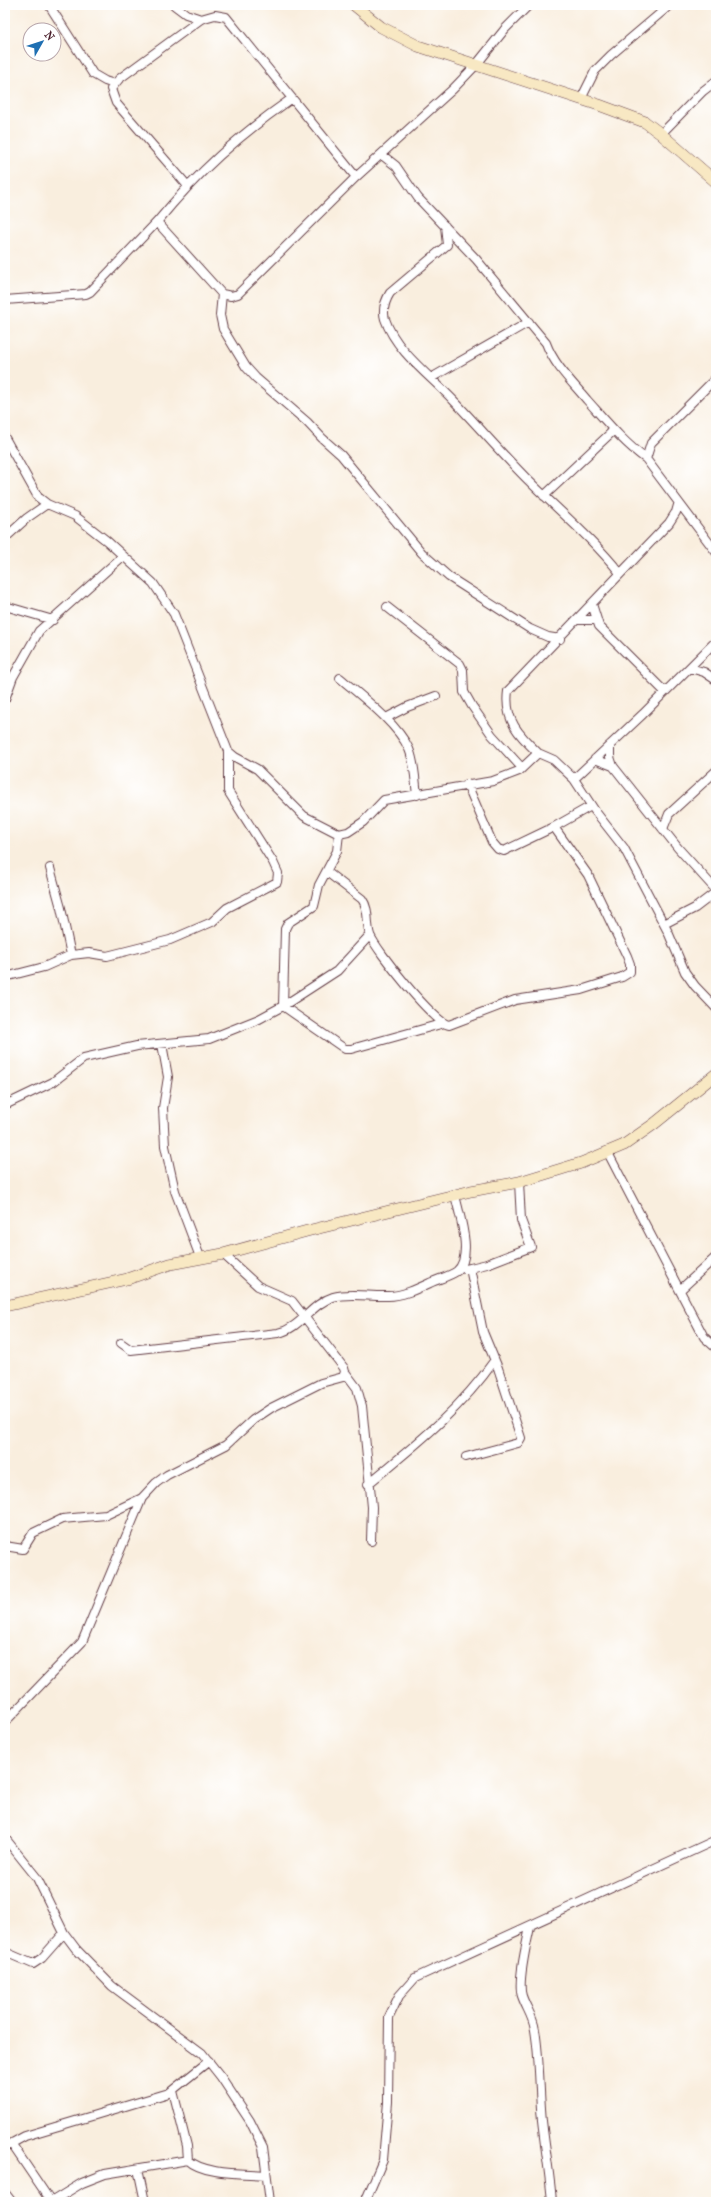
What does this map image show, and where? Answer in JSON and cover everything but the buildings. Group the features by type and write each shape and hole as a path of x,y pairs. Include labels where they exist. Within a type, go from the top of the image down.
{"main road":[{"path":"354,5 381,27 407,41 632,116 645,122 716,182"},
{"path":"5,1306 126,1278 170,1264 200,1257 223,1254 307,1231 455,1195 519,1182 608,1153 654,1124 716,1074"}],"street":[{"path":"49,5 93,74 114,84"},
{"path":"174,5 186,14 201,19"},
{"path":"157,222 222,294 231,296 238,294 356,178 476,65 505,29 530,5"},
{"path":"581,99 595,71 670,5"},
{"path":"187,185 116,103 111,89 114,84 201,19 215,15 226,17 290,99 356,178"},
{"path":"661,134 703,91 716,81"},
{"path":"5,300 86,294 90,292 157,222 187,185 247,131 290,99"},
{"path":"382,155 396,166 418,198 476,259 529,322 546,343 550,354 562,371 627,445 646,459 678,505 714,546"},
{"path":"445,226 447,245 390,293 385,305 385,319 397,341 431,378 544,496 605,554 620,573"},
{"path":"222,294 220,315 223,329 246,367 256,378 307,422 341,455 422,553 449,576 530,629 548,637 560,639"},
{"path":"431,378 529,322"},
{"path":"646,459 651,443 716,378"},
{"path":"544,496 614,430"},
{"path":"5,438 34,491 47,504 75,516 123,556 153,583 174,614 228,751 228,791 273,862 278,873 277,882 227,908 212,922 170,940 107,956 89,953 71,954 44,967 5,977"},
{"path":"5,538 47,504"},
{"path":"678,505 669,524 620,573 560,639 508,691 507,700 512,726 538,753 554,760 574,779 591,806 624,848 664,924 685,972 695,986 716,1008"},
{"path":"5,699 13,677 34,638 123,556"},
{"path":"592,604 596,620 665,692"},
{"path":"5,606 53,620"},
{"path":"387,607 460,664 463,670 464,692 472,706 492,735 522,768"},
{"path":"578,620 596,620"},
{"path":"574,779 690,668 716,641"},
{"path":"690,668 704,672 716,680"},
{"path":"340,678 386,718 408,747 412,758 417,795"},
{"path":"386,718 407,707 436,696"},
{"path":"610,745 610,757 613,766 663,829 716,891 695,908 664,924"},
{"path":"228,751 235,757 261,772 304,816 339,834 348,832 362,822 384,800 403,795 417,795 467,784 492,781 522,768 538,753"},
{"path":"595,759 613,766"},
{"path":"663,829 669,814 716,771"},
{"path":"467,784 489,836 498,849 504,851 554,827 591,806"},
{"path":"284,1006 341,1047 348,1049 441,1024 449,1025 516,1000 581,990 622,977 630,972 628,956 597,890 554,827"},
{"path":"284,1006 285,929 288,923 314,906 320,885 337,851 339,834"},
{"path":"50,868 71,954"},
{"path":"326,872 353,891 364,902 370,934 412,993 441,1024"},
{"path":"5,1105 58,1079 84,1058 137,1046 209,1039 259,1018 284,1006 341,968 370,934"},
{"path":"162,1044 168,1077 163,1108 164,1146 175,1191 200,1257"},
{"path":"608,1153 704,1337 716,1348"},
{"path":"121,1343 131,1350 278,1333 287,1330 305,1318 318,1303 332,1297 394,1296 457,1271 487,1264 531,1247 521,1220 519,1182"},
{"path":"455,1195 465,1244 464,1260 457,1271"},
{"path":"223,1254 258,1286 292,1301 329,1347 356,1388 362,1406 368,1484 372,1507 371,1541"},
{"path":"680,1290 716,1257"},
{"path":"466,1456 518,1443 520,1438 483,1332 470,1268"},
{"path":"368,1484 438,1426 482,1377 494,1361"},
{"path":"5,1722 82,1642 142,1498 156,1483 167,1475 226,1445 253,1420 271,1408 321,1383 340,1379 345,1372"},
{"path":"5,1546 24,1549 33,1533 62,1520 106,1515 142,1498"},
{"path":"5,1838 37,1878 64,1933 76,1949 112,1986 202,2053 209,2061 250,2120 263,2147 265,2175 270,2202"},
{"path":"365,2202 383,2160 388,2102 389,2017 400,1996 415,1978 530,1927 716,1840"},
{"path":"530,1927 523,1959 522,1994 531,2012 535,2031 540,2075 542,2118 552,2202"},
{"path":"5,1952 33,1964 42,1958 64,1933"},
{"path":"209,2061 173,2091 25,2136 8,2145 51,2202 82,2184 105,2174 138,2170 188,2160 197,2166 220,2172 265,2175"},
{"path":"173,2091 187,2146 188,2160"},
{"path":"138,2170 146,2202"},
{"path":"5,2193 12,2202"}]}
